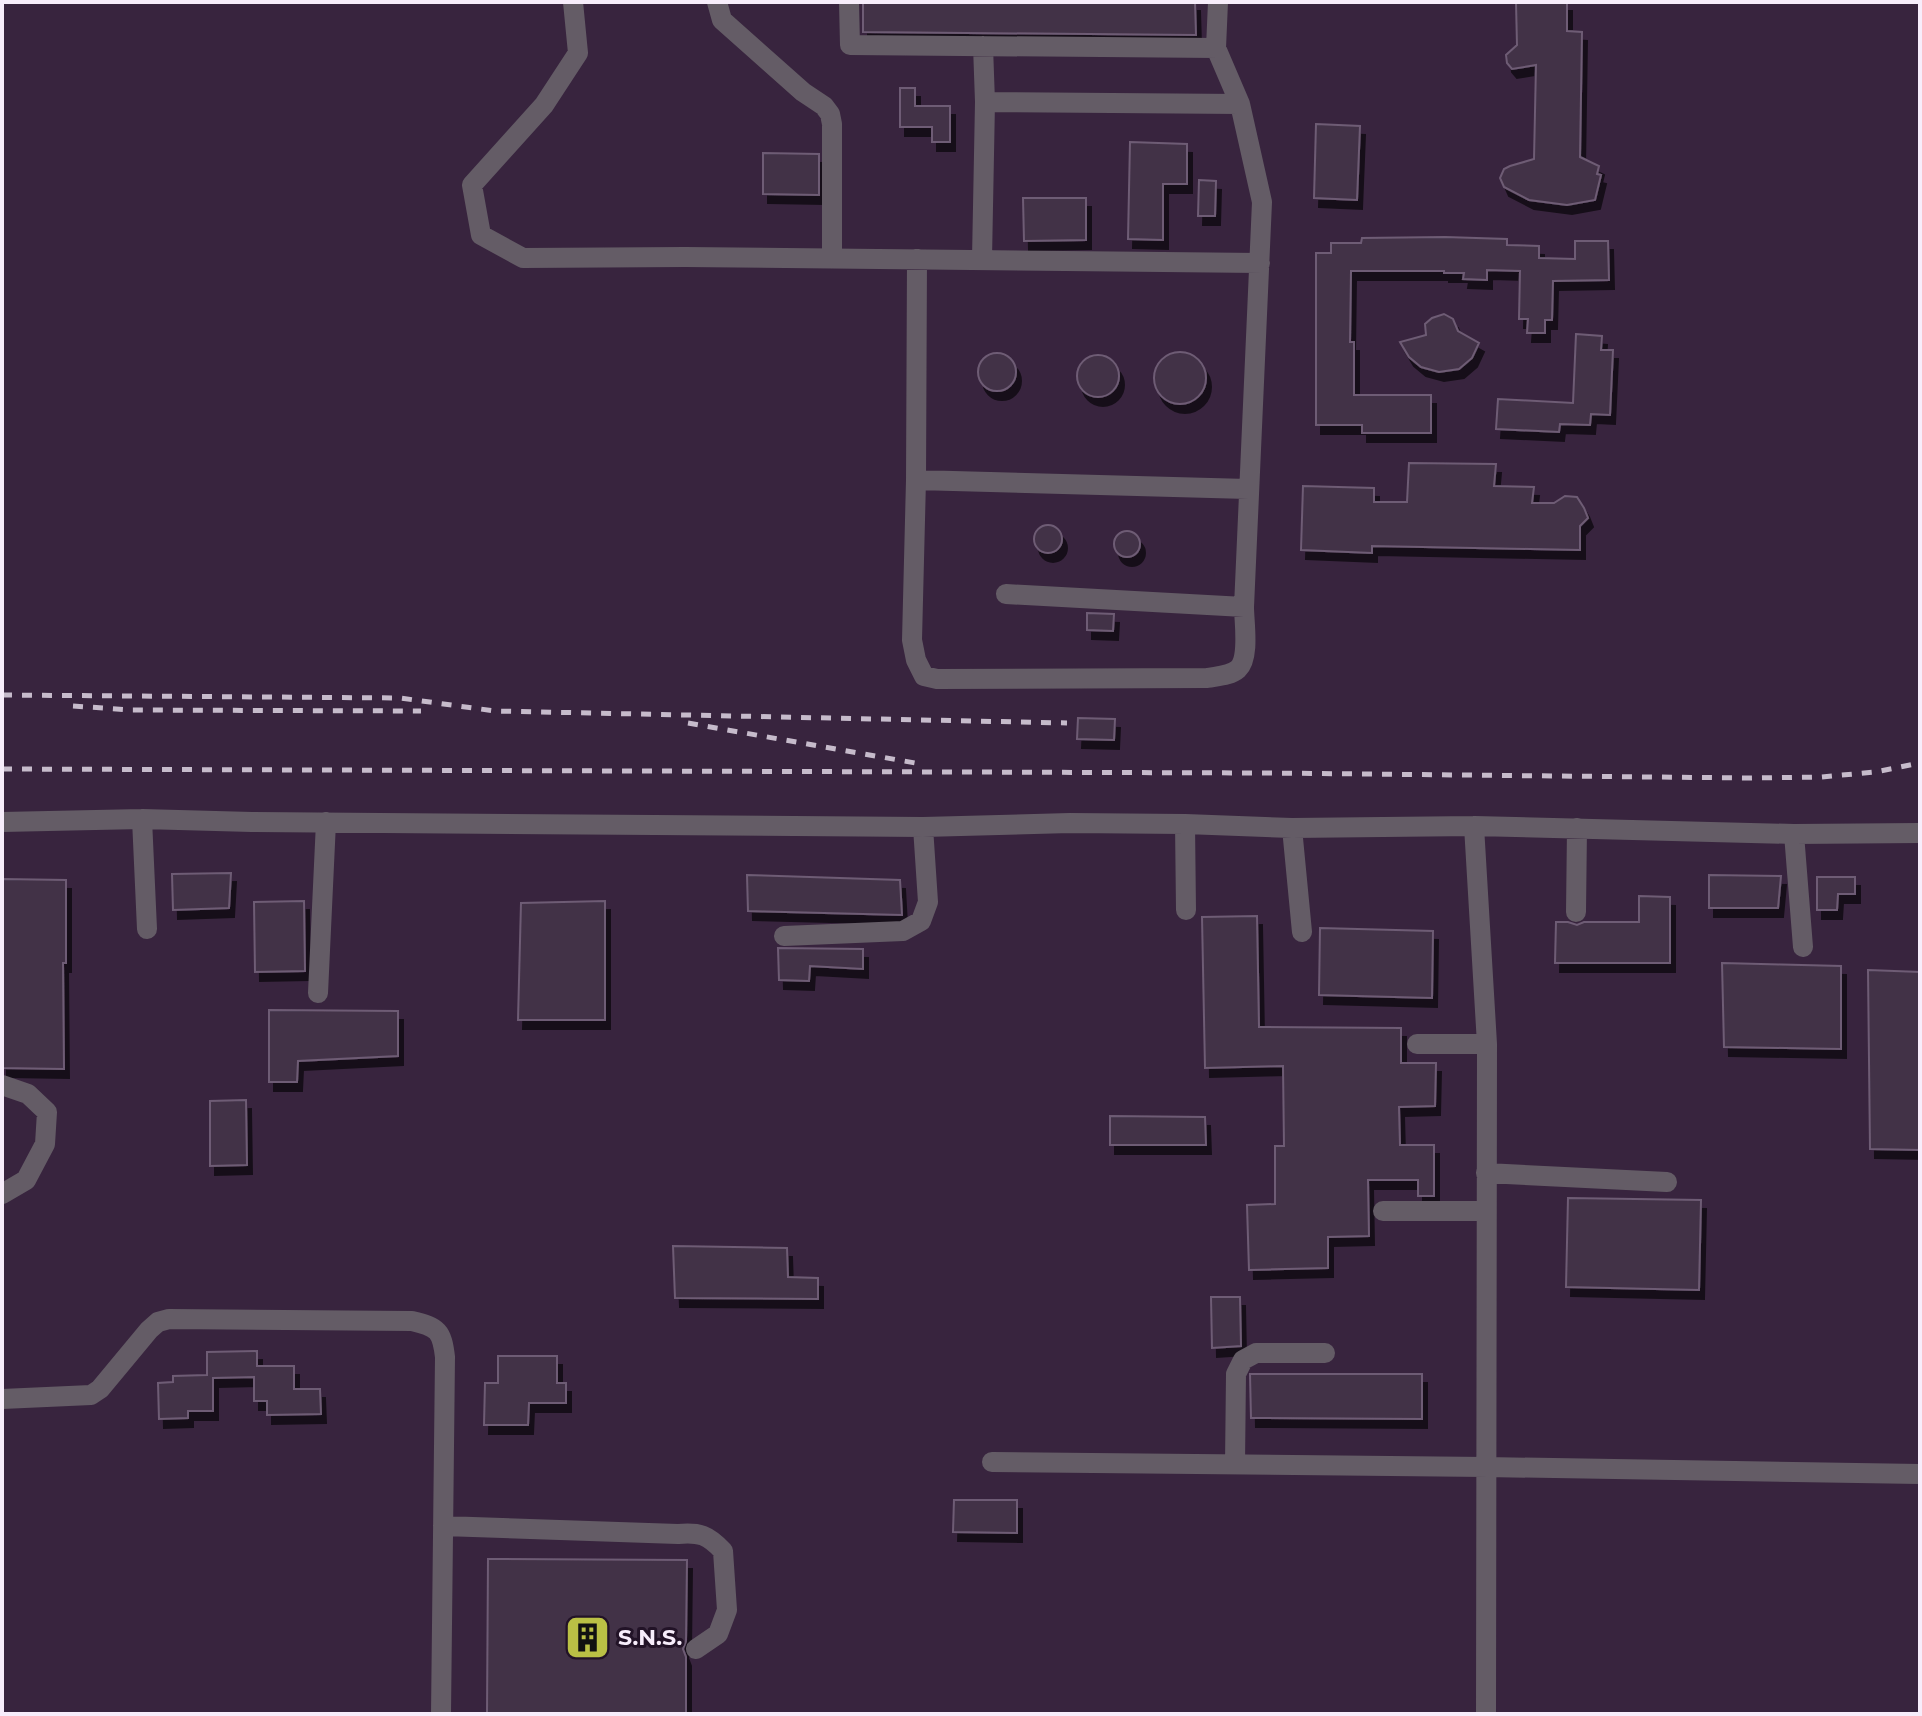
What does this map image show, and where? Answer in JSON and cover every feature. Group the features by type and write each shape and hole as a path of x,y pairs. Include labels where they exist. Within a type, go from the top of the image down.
{"street":[{"path":"573,2 578,53 544,105 472,185 481,235 523,258 1260,263"},
{"path":"717,2 722,20 830,114 832,258"},
{"path":"849,2 850,45 1216,48"},
{"path":"917,259 912,640 916,660 924,676 937,679 1207,678 1229,674 1240,668 1245,655 1248,489 1262,202 1240,104 1216,48 1218,2"},
{"path":"982,259 983,46"},
{"path":"985,102 1240,104"},
{"path":"916,480 1248,489"},
{"path":"1006,594 1244,607"},
{"path":"142,819 147,929"},
{"path":"2,822 142,819 923,827 1070,823 1292,828 1474,826 1794,834 1920,833 1920,845"},
{"path":"318,993 326,822"},
{"path":"1185,824 1186,910"},
{"path":"1474,826 1487,1044 1486,1714"},
{"path":"784,936 903,931 921,921 928,902 923,827"},
{"path":"1292,828 1302,932"},
{"path":"1576,912 1577,828"},
{"path":"1794,834 1803,947"},
{"path":"1417,1044 1487,1044"},
{"path":"2,1085 28,1094 47,1112 45,1144 26,1180 2,1194"},
{"path":"1486,1173 1667,1182"},
{"path":"1383,1211 1486,1211"},
{"path":"2,1399 91,1395 100,1389 149,1330 158,1322 169,1319 412,1321 429,1325 443,1337 445,1357 441,1714"},
{"path":"1235,1464 1236,1374 1243,1360 1256,1353 1325,1353"},
{"path":"992,1462 1920,1474"},
{"path":"443,1526 696,1533 712,1539 723,1551 727,1610 718,1634 696,1649"}],"shaded area":[{"path":"2,2 1920,2 1920,1714 2,1714"}],"building":[{"path":"863,2 1195,2 1196,35 863,32"},
{"path":"1516,2 1567,2 1567,31 1582,32 1580,157 1599,166 1597,174 1601,175 1595,200 1567,205 1529,200 1504,187 1500,178 1504,169 1534,159 1536,65 1512,69 1506,55 1517,45"},
{"path":"900,88 915,88 915,106 950,106 950,142 932,142 932,127 900,127"},
{"path":"1316,124 1360,126 1357,200 1314,198"},
{"path":"1130,142 1187,144 1187,184 1163,184 1163,240 1128,239"},
{"path":"763,153 819,154 819,195 763,194"},
{"path":"1199,180 1216,181 1215,216 1198,216"},
{"path":"1023,198 1086,198 1086,240 1024,241"},
{"path":"1362,238 1507,239 1507,245 1539,246 1539,258 1575,259 1575,241 1608,241 1609,280 1553,281 1552,320 1545,320 1545,333 1527,333 1528,319 1519,319 1520,271 1487,270 1487,280 1463,279 1464,273 1444,271 1351,271 1350,342 1354,342 1354,395 1431,395 1431,433 1362,433 1362,425 1316,425 1316,253 1331,253 1331,243 1361,243"},
{"path":"1444,314 1453,319 1458,331 1479,343 1472,358 1459,369 1439,372 1421,367 1409,357 1400,342 1426,335 1425,324"},
{"path":"1576,334 1602,336 1601,350 1613,350 1610,415 1591,414 1590,425 1560,424 1559,432 1496,429 1498,399 1573,403"},
{"path":"1180,352 1199,359 1206,378 1199,397 1180,404 1161,397 1154,378 1161,359"},
{"path":"997,353 1011,358 1016,372 1011,386 997,391 983,386 978,372 983,358"},
{"path":"1098,355 1113,361 1119,376 1113,391 1098,397 1083,391 1077,376 1083,361"},
{"path":"1409,463 1496,464 1494,486 1534,487 1532,503 1554,503 1565,496 1577,497 1588,518 1580,526 1580,550 1372,546 1372,553 1301,550 1303,486 1374,488 1374,502 1407,502"},
{"path":"1048,525 1058,529 1062,539 1058,549 1048,553 1038,549 1034,539 1038,529"},
{"path":"1127,531 1136,535 1140,544 1136,553 1127,557 1118,553 1114,544 1118,535"},
{"path":"1087,613 1114,614 1113,631 1087,630"},
{"path":"1078,718 1115,719 1114,740 1077,739"},
{"path":"231,873 229,908 173,910 172,874"},
{"path":"747,875 900,880 902,915 748,911"},
{"path":"1709,875 1781,876 1778,908 1709,908"},
{"path":"1817,877 1855,877 1855,894 1838,894 1837,910 1817,910"},
{"path":"2,879 66,880 64,1069 2,1068"},
{"path":"1639,896 1670,897 1670,963 1555,963 1556,922 1577,925 1584,922 1639,922"},
{"path":"304,901 305,971 255,972 254,902"},
{"path":"605,901 605,1020 518,1020 521,903"},
{"path":"1257,916 1259,1027 1401,1028 1401,1063 1436,1063 1435,1106 1399,1107 1400,1145 1434,1145 1434,1196 1418,1196 1418,1180 1368,1180 1369,1236 1328,1237 1328,1268 1249,1270 1247,1205 1275,1204 1275,1146 1284,1146 1283,1066 1205,1068 1202,917"},
{"path":"1320,928 1433,931 1432,998 1319,995"},
{"path":"778,948 863,949 863,969 810,966 809,981 779,980"},
{"path":"1722,963 1841,966 1841,1049 1724,1047"},
{"path":"1868,970 1920,972 1920,1150 1870,1149"},
{"path":"269,1010 398,1011 398,1056 298,1061 297,1082 269,1082"},
{"path":"246,1100 247,1165 210,1166 210,1101"},
{"path":"1110,1116 1205,1117 1206,1145 1110,1145"},
{"path":"1568,1198 1701,1200 1699,1290 1566,1287"},
{"path":"673,1246 787,1248 788,1277 818,1278 818,1299 675,1298"},
{"path":"1211,1297 1240,1297 1241,1346 1212,1348"},
{"path":"257,1351 257,1366 294,1366 294,1389 320,1389 321,1414 267,1415 267,1401 254,1401 254,1377 213,1378 213,1411 188,1411 188,1418 159,1419 158,1383 173,1382 173,1376 207,1375 207,1352"},
{"path":"498,1356 557,1356 557,1383 566,1383 566,1403 529,1403 528,1425 484,1425 485,1383 498,1383"},
{"path":"1250,1374 1422,1374 1422,1419 1251,1418"},
{"path":"954,1500 1017,1500 1017,1533 953,1532"},
{"name":"S.N.S.","path":"488,1559 687,1560 686,1641 683,1649 686,1657 686,1714 487,1714"}],"railway":[{"path":"2,695 400,698 495,711 1067,723"},
{"path":"73,706 132,710 421,711"},
{"path":"688,723 921,764"},
{"path":"2,769 1270,773 1749,778 1821,777 1875,772 1920,763"}],"place":[{"name":"S.N.S.","path":"587,1637"}]}
